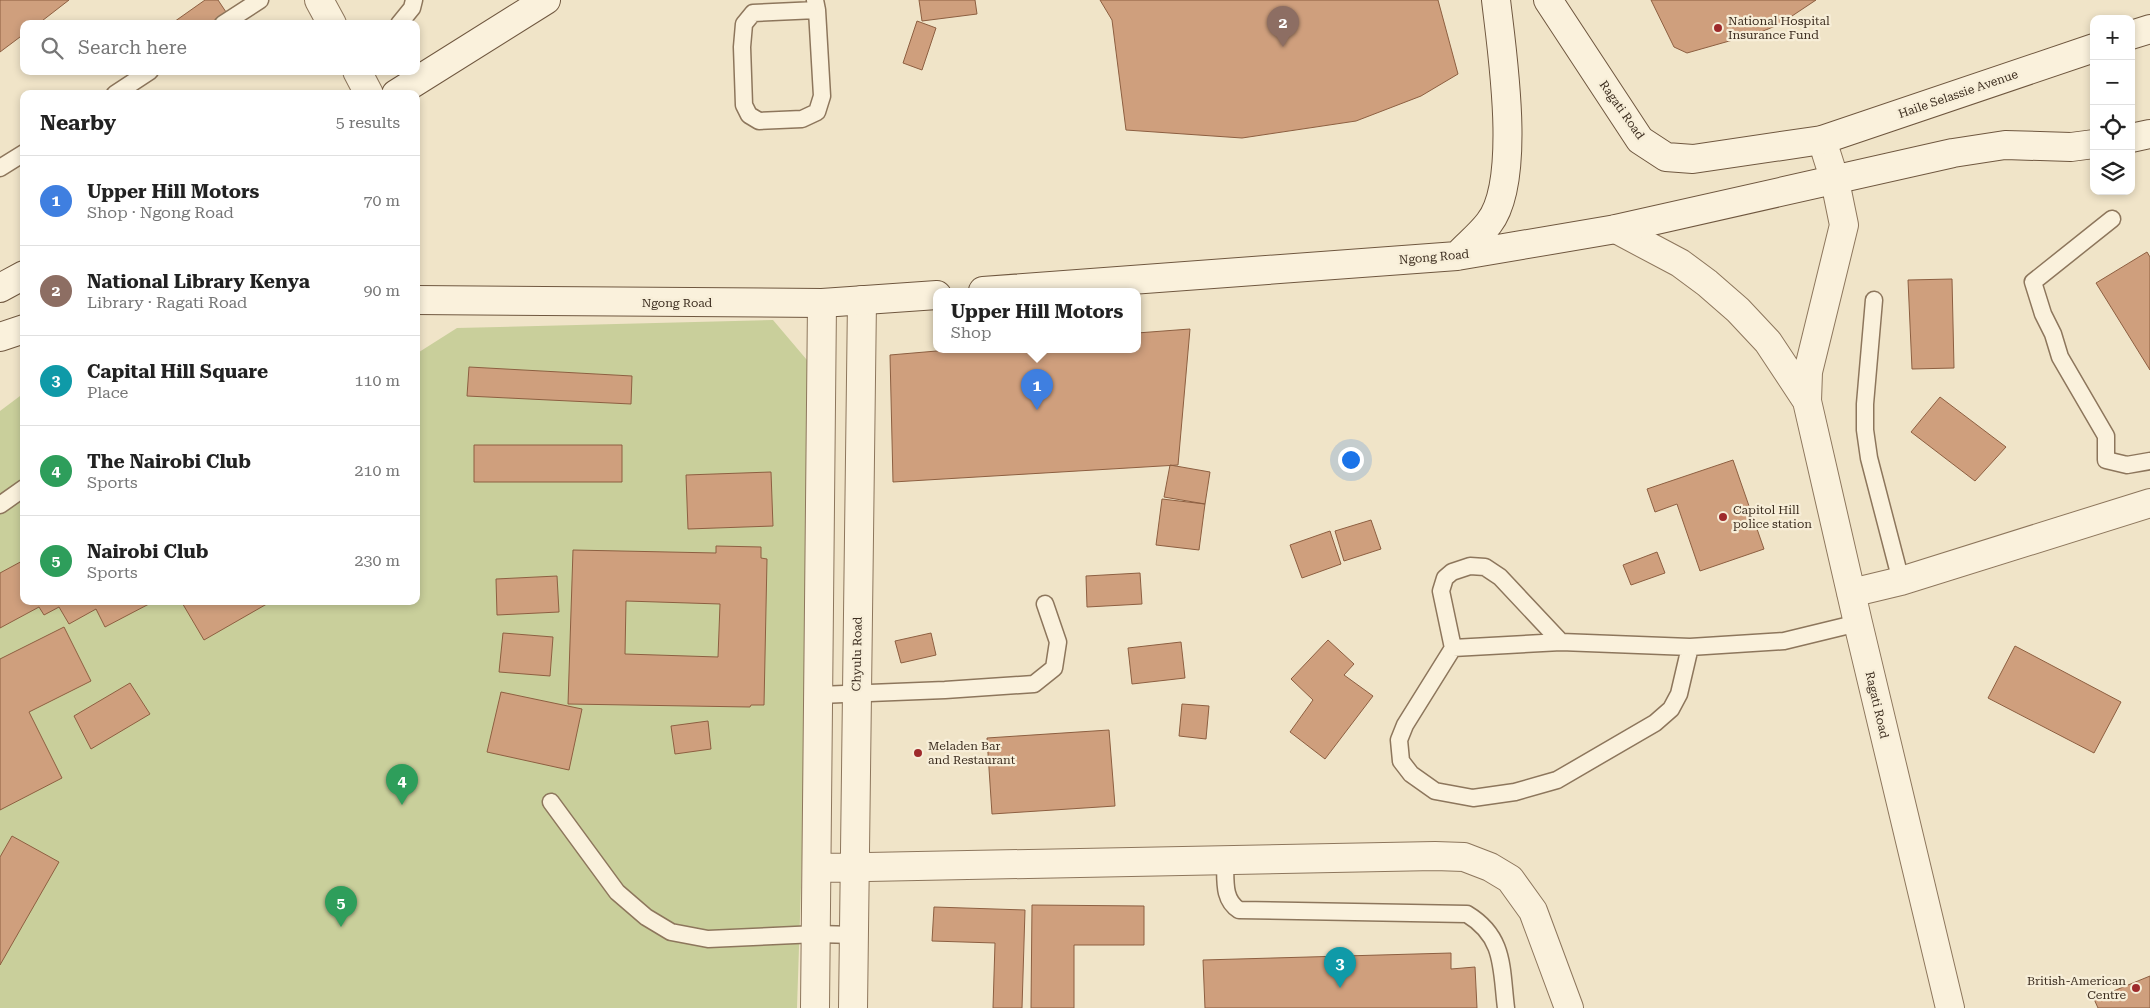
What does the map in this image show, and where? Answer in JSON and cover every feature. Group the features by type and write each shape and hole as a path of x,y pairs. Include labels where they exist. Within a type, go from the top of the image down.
{"street":[{"path":"319,0 330,20"},
{"path":"402,90 546,0"},
{"path":"1456,256 1490,222 1502,197 1505,177 1508,108 1496,0"},
{"name":"Ragati Road","path":"1548,0 1640,140 1666,157 1693,159 1822,140"},
{"path":"2135,34 2150,29"},
{"name":"Haile Selassie Avenue","path":"1822,140 2090,49"},
{"path":"2135,137 2150,134"},
{"path":"1822,140 1835,181 1954,153 2005,145 2071,147 2090,145"},
{"name":"Ngong Road","path":"1024,288 1456,256 1616,229 1835,181"},
{"name":"Ragati Road","path":"1835,181 1844,225 1808,372 1807,400 1850,593 1950,1008"},
{"name":"Ragati Road","path":"1616,229 1680,263 1708,283 1738,310 1768,342 1807,400"},
{"path":"0,288 20,277"},
{"name":"Ngong Road","path":"420,303 822,303 933,295"},
{"name":"Chyulu Road","path":"853,1008 862,300"},
{"path":"815,1008 822,303"},
{"path":"0,338 20,331"},
{"path":"1850,593 1902,581 2150,504"},
{"path":"817,868 1464,857 1490,867 1510,879 1533,911 1569,1008"}],"lane":[{"path":"229,20 260,0"},
{"path":"402,20 412,8 414,0"},
{"path":"816,5 822,96 817,112 802,119 759,120 749,115 744,106 742,47 744,24 753,13 816,5"},
{"path":"121,90 144,75"},
{"path":"0,168 20,156"},
{"path":"2112,218 2033,282 2060,358 2106,436 2106,460 2127,465 2150,460"},
{"path":"1874,300 1865,404 1865,430 1870,458 1902,581"},
{"path":"0,505 20,491"},
{"path":"1561,642 1500,577 1485,567 1470,566 1452,572 1445,578 1441,591 1453,648 1404,725 1399,740 1401,761 1411,774 1435,791 1473,798 1515,792 1557,780 1655,722 1671,708 1679,694 1690,647"},
{"path":"819,695 1034,684 1054,668 1058,642 1045,604"},
{"path":"1453,648 1561,642 1690,647 1784,641 1858,623"},
{"path":"551,802 617,892 646,917 671,932 708,940 817,934 855,935"},
{"path":"1225,860 1226,896 1230,904 1239,910 1467,914 1479,922 1491,934 1499,955 1506,1008"}],"green space":[{"path":"773,320 818,373 797,1008 0,1008 0,411 20,396 20,605 420,605 420,351 457,328"}],"building":[{"path":"0,0 69,0 43,20 20,20 20,37 0,52"},
{"path":"205,0 218,0 231,20 177,20"},
{"path":"919,0 975,0 977,14 922,21"},
{"path":"1100,0 1438,0 1458,74 1421,96 1356,121 1242,138 1126,130 1112,20"},
{"name":"National Hospital Insurance Fund","path":"1651,0 1816,0 1780,24 1761,32 1687,53 1674,47"},
{"path":"917,21 936,28 922,70 903,63"},
{"path":"2147,252 2150,257 2150,370 2096,283"},
{"path":"1952,279 1954,368 1912,369 1908,280"},
{"path":"1190,329 1178,465 893,482 890,355 933,351 933,353 1141,353 1141,333"},
{"path":"469,367 632,376 631,404 467,396"},
{"path":"1940,397 2006,447 1975,481 1911,432"},
{"path":"474,445 622,445 622,482 474,482"},
{"path":"1733,460 1764,549 1700,571 1677,504 1655,512 1647,489"},
{"path":"1170,465 1210,472 1205,504 1164,497"},
{"path":"771,472 773,526 688,529 686,475"},
{"path":"1162,499 1205,504 1199,550 1156,545"},
{"path":"1371,520 1381,549 1344,561 1335,531"},
{"path":"1330,531 1341,564 1302,578 1290,545"},
{"path":"716,546 761,547 761,558 767,559 764,705 751,705 750,707 568,704 573,550 716,553","holes":["626,601 720,604 718,657 625,654"]},
{"path":"1657,552 1665,573 1631,585 1623,565"},
{"path":"20,562 20,605 147,605 105,627 96,609 69,624 59,607 44,615 39,607 0,628 0,573"},
{"path":"1140,573 1142,604 1087,607 1086,576"},
{"path":"557,576 559,612 497,615 496,579"},
{"path":"183,605 265,605 204,640"},
{"path":"64,627 91,681 29,712 62,778 0,810 0,659"},
{"path":"503,633 553,637 550,676 499,672"},
{"path":"931,633 936,655 901,663 895,641"},
{"path":"1328,640 1354,664 1344,675 1373,696 1325,759 1290,732 1313,700 1291,679"},
{"path":"1181,642 1185,678 1132,684 1128,648"},
{"path":"2015,646 2121,702 2094,753 1988,698"},
{"path":"130,683 150,714 91,749 74,716"},
{"path":"501,692 582,709 569,770 487,752"},
{"path":"1182,704 1209,706 1206,739 1179,736"},
{"path":"708,721 711,749 675,754 671,726"},
{"path":"1109,730 1115,806 992,814 987,738"},
{"path":"12,836 59,862 0,965 0,857"},
{"path":"1032,905 1144,906 1144,945 1074,945 1074,1008 1031,1008"},
{"path":"934,907 1025,910 1022,1008 993,1008 995,943 932,941"},
{"path":"1451,953 1451,969 1475,967 1477,1008 1205,1008 1203,960"},
{"name":"British-American Centre","path":"2150,976 2150,1008 2098,1008 2094,999"}],"place":[{"name":"National Hospital Insurance Fund","path":"1718,28"},
{"name":"National Library Kenya","path":"1283,47"},
{"name":"Upper Hill Motors","path":"1037,410"},
{"name":"Capitol Hill police station","path":"1723,517"},
{"name":"Meladen Bar and Restaurant","path":"918,753"},
{"name":"The Nairobi Club","path":"402,805"},
{"name":"Nairobi Club","path":"341,927"},
{"name":"Capital Hill Square","path":"1340,988"},
{"name":"British-American Centre","path":"2136,988"}]}
